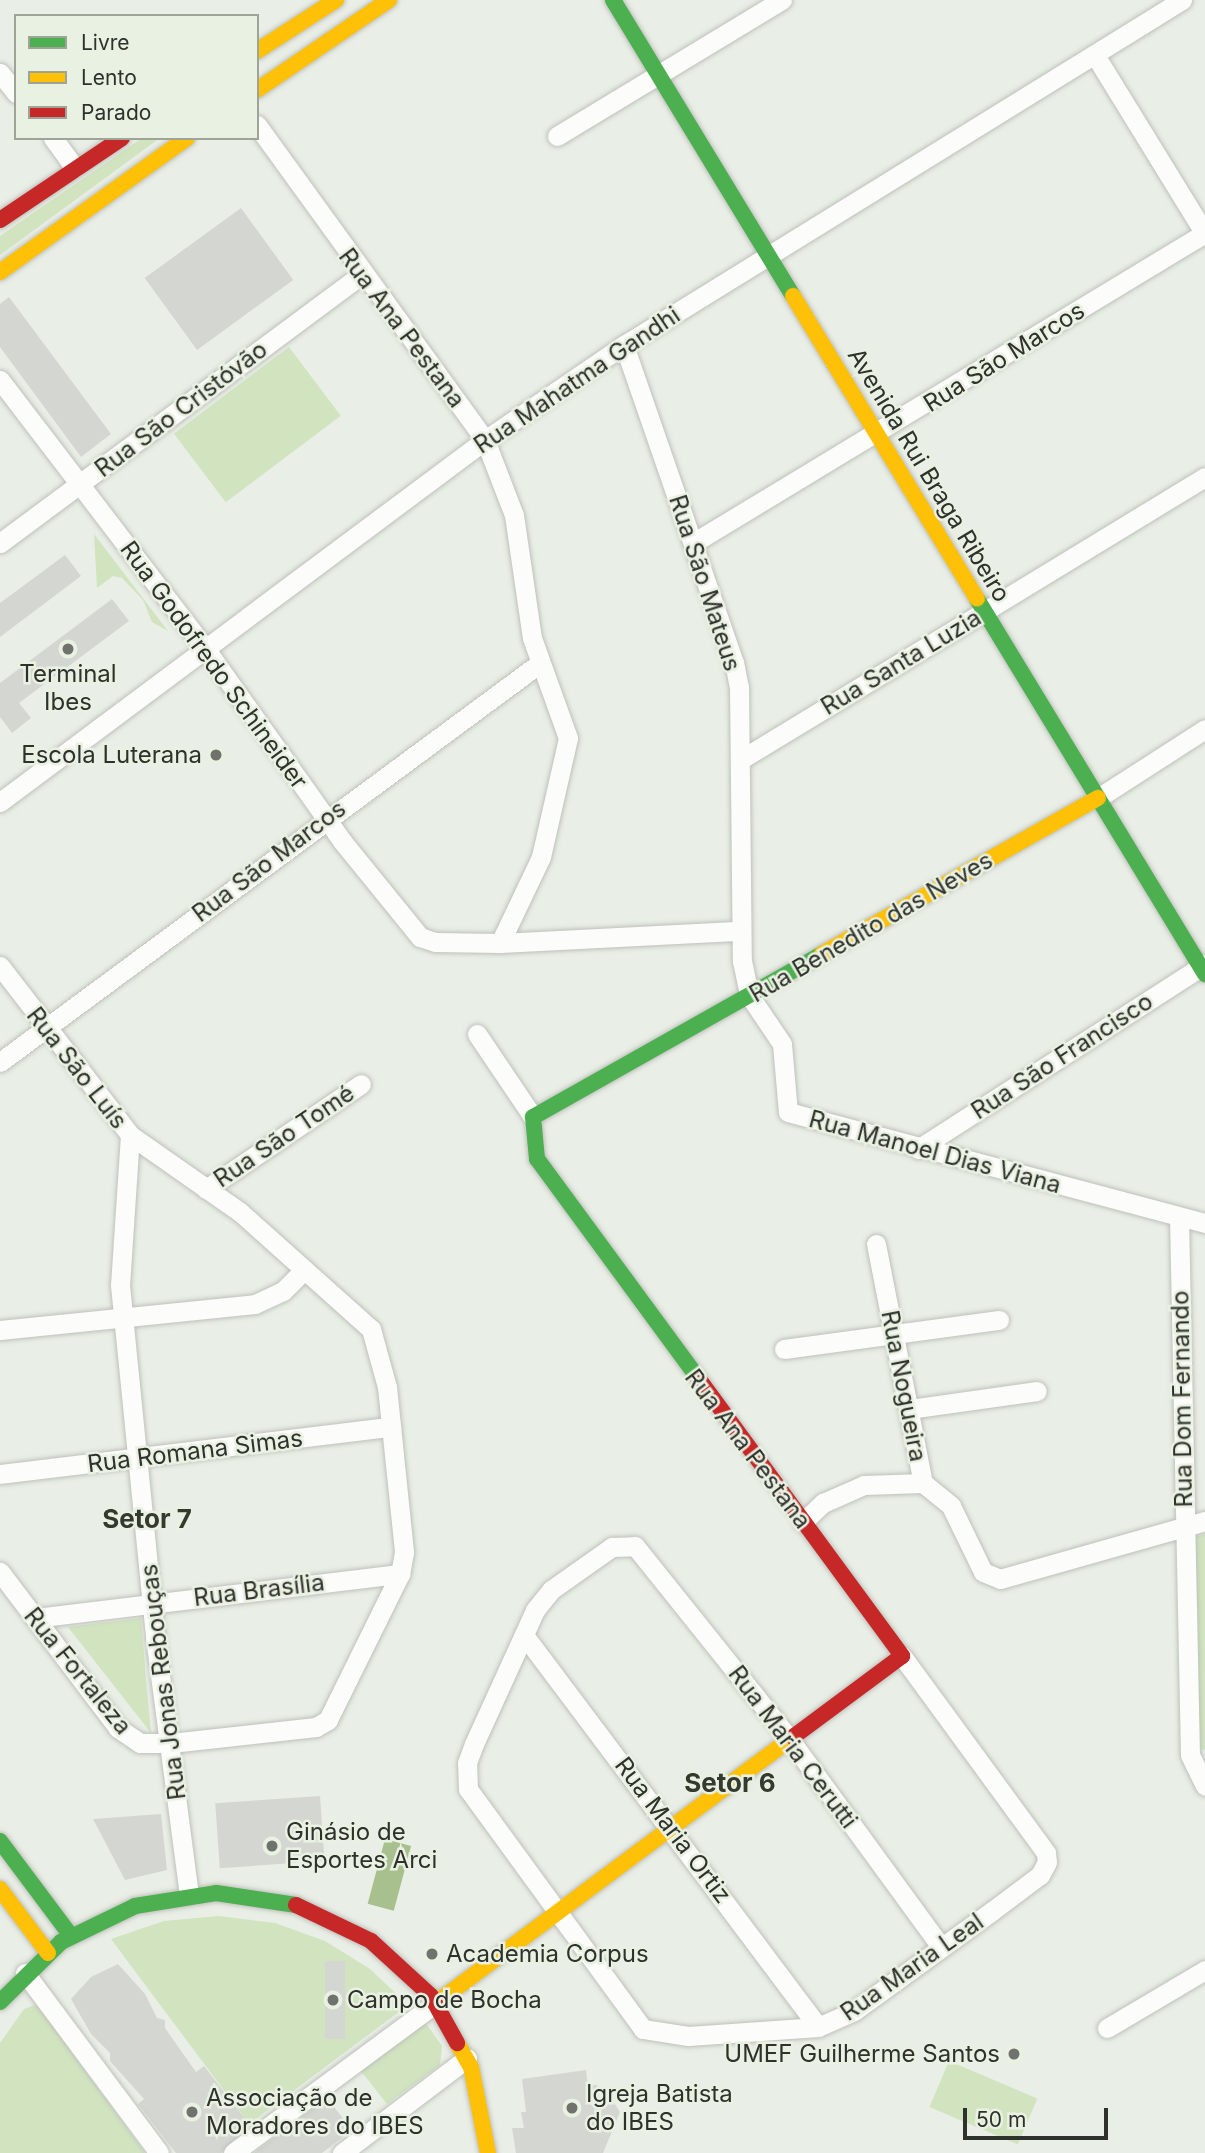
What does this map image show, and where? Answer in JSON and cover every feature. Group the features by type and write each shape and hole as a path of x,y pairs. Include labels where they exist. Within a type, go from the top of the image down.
{"street":[{"path":"259,50 336,0"},
{"path":"259,89 389,0"},
{"name":"Avenida Rui Braga Ribeiro","path":"613,0 1204,968"},
{"path":"557,136 782,0"},
{"name":"Rua Mahatma Gandhi","path":"0,802 485,440 624,345 1182,0"},
{"path":"1095,55 1205,233"},
{"path":"0,73 14,90"},
{"name":"Rua Ana Pestana","path":"259,128 361,275 485,440 520,537 527,620 540,663 566,723 567,760 541,857 500,943"},
{"path":"54,140 75,169"},
{"path":"0,220 119,140"},
{"path":"0,272 184,140"},
{"name":"Rua São Marcos","path":"694,542 878,435 1205,233"},
{"name":"Rua São Cristóvão","path":"0,543 361,275"},
{"name":"Rua São Mateus","path":"624,345 734,662 740,760 741,931 750,995"},
{"name":"Rua Godofredo Schineider","path":"0,380 205,648 326,818 410,928 435,943 500,943"},
{"name":"Rua Santa Luzia","path":"740,760 1205,477"},
{"name":"Rua São Marcos","path":"0,1062 326,818 540,663"},
{"name":"Rua Benedito das Neves","path":"533,1117 1098,798 1205,729"},
{"path":"500,943 741,931"},
{"name":"Rua São Luís","path":"0,966 43,1028 130,1135 206,1189 371,1329 387,1387 403,1533 400,1574"},
{"name":"Rua São Francisco","path":"918,1149 1204,968"},
{"name":"Rua Manoel Dias Viana","path":"750,995 782,1044 788,1112 918,1149 1205,1223"},
{"name":"Rua Ana Pestana","path":"477,1034 533,1117 537,1159 1046,1853"},
{"name":"Rua São Tomé","path":"206,1189 361,1084"},
{"name":"Rua Jonas Rebouças","path":"130,1135 122,1315 152,1602 189,1895"},
{"name":"Rua Dom Fernando","path":"1179,1217 1190,1755 1205,1786"},
{"name":"Rua Nogueira","path":"876,1244 923,1483 951,1506 983,1572 1000,1579 1185,1527"},
{"path":"0,1330 122,1315 255,1304 283,1291 304,1270"},
{"path":"785,1349 999,1320"},
{"path":"909,1409 1037,1391"},
{"name":"Rua Romana Simas","path":"0,1474 391,1427"},
{"path":"803,1522 823,1503 864,1485 923,1483"},
{"path":"1185,1527 1205,1521"},
{"name":"Rua Maria Leal","path":"641,1550 626,1544 612,1547 551,1590 524,1636 467,1763 468,1789 643,2029 688,2036 818,2027 854,2011 1041,1875 1046,1853"},
{"name":"Rua Maria Cerutti","path":"641,1550 788,1737 941,1947"},
{"name":"Rua Fortaleza","path":"0,1572 128,1738 171,1743 316,1727 328,1720 400,1574"},
{"name":"Rua Brasília","path":"35,1618 400,1574"},
{"name":"Rua Maria Ortiz","path":"524,1636 670,1824 818,2027"},
{"path":"233,2153 559,1911 670,1824 902,1656"},
{"path":"0,1841 71,1936"},
{"path":"0,1889 48,1953"},
{"path":"0,2002 25,1973 71,1936 135,1906 189,1895 271,1898 323,1914 393,1957 436,2003 467,2058 484,2150"},
{"path":"1107,2028 1205,1970"},
{"path":"25,1973 159,2153"},
{"path":"342,2153 467,2058"}],"shaded area":[{"path":"139,140 157,140 0,255 0,236"},
{"path":"289,347 341,416 226,502 174,434"},
{"path":"94,534 168,631 152,622 143,600 122,578 113,576 97,588"},
{"path":"1205,1534 1205,1750 1194,1748 1191,1538"},
{"path":"141,1618 147,1691 151,1733 68,1627"},
{"path":"385,1839 411,1846 394,1911 368,1904"},
{"path":"219,1916 275,1923 325,1941 370,1969 408,2005 249,2124 111,1939 164,1921"},
{"path":"35,2005 145,2153 0,2153 0,2043 24,2009"},
{"path":"425,2022 442,2046 440,2065 387,2104 361,2071"},
{"path":"949,2061 1037,2099 1018,2145 929,2107"}],"building":[{"path":"241,208 293,280 197,350 145,278"},
{"path":"9,297 111,434 81,457 0,347 0,304"},
{"name":"Terminal Ibes","path":"65,555 81,576 0,637 0,603"},
{"name":"Terminal Ibes","path":"112,599 129,621 19,703 31,718 12,733 0,717 0,683"},
{"name":"Ginásio de Esportes Arci","path":"320,1796 325,1861 220,1868 215,1803"},
{"path":"161,1814 167,1870 125,1880 93,1819"},
{"name":"Campo de Bocha","path":"325,1961 345,1961 345,2039 325,2039"},
{"path":"118,1964 145,1994 157,2018 165,2020 165,2028 196,2072 204,2066 250,2125 221,2153 176,2153 138,2104 144,2099 110,2061 110,2053 91,2034 71,1999 91,1977"},
{"name":"Igreja Batista do IBES","path":"586,2070 588,2086 597,2085 600,2101 614,2103 620,2112 603,2153 516,2153 512,2128 524,2128 521,2112 526,2112 522,2079"},
{"path":"327,2098 352,2130 322,2153 254,2153"}],"traffic: fast":[{"path":"613,0 793,296"},
{"path":"977,599 1205,974"},
{"path":"698,1378 537,1159 533,1117 822,954"},
{"path":"0,1841 71,1936"},
{"path":"0,2002 61,1942 135,1906 216,1893 296,1905"}],"traffic: slow":[{"path":"259,50 336,0"},
{"path":"259,89 389,0"},
{"path":"0,272 184,140"},
{"path":"793,296 977,599"},
{"path":"822,954 1098,798"},
{"path":"436,2003 793,1737"},
{"path":"0,1889 48,1953"},
{"path":"457,2043 471,2067 488,2153"}],"traffic: jam":[{"path":"0,220 119,140"},
{"path":"698,1378 902,1656 793,1737"},
{"path":"296,1905 371,1941 431,1996 457,2043"}],"place":[{"name":"Terminal Ibes","path":"68,649"},
{"name":"Escola Luterana","path":"216,755"},
{"name":"Ginásio de Esportes Arci","path":"272,1846"},
{"name":"Academia Corpus","path":"432,1954"},
{"name":"Campo de Bocha","path":"333,2000"},
{"name":"UMEF Guilherme Santos","path":"1014,2054"},
{"name":"Igreja Batista do IBES","path":"572,2108"},
{"name":"Associação de Moradores do IBES","path":"192,2112"}],"district":[{"name":"Setor 7","path":"147,1519"},
{"name":"Setor 6","path":"730,1783"}]}
